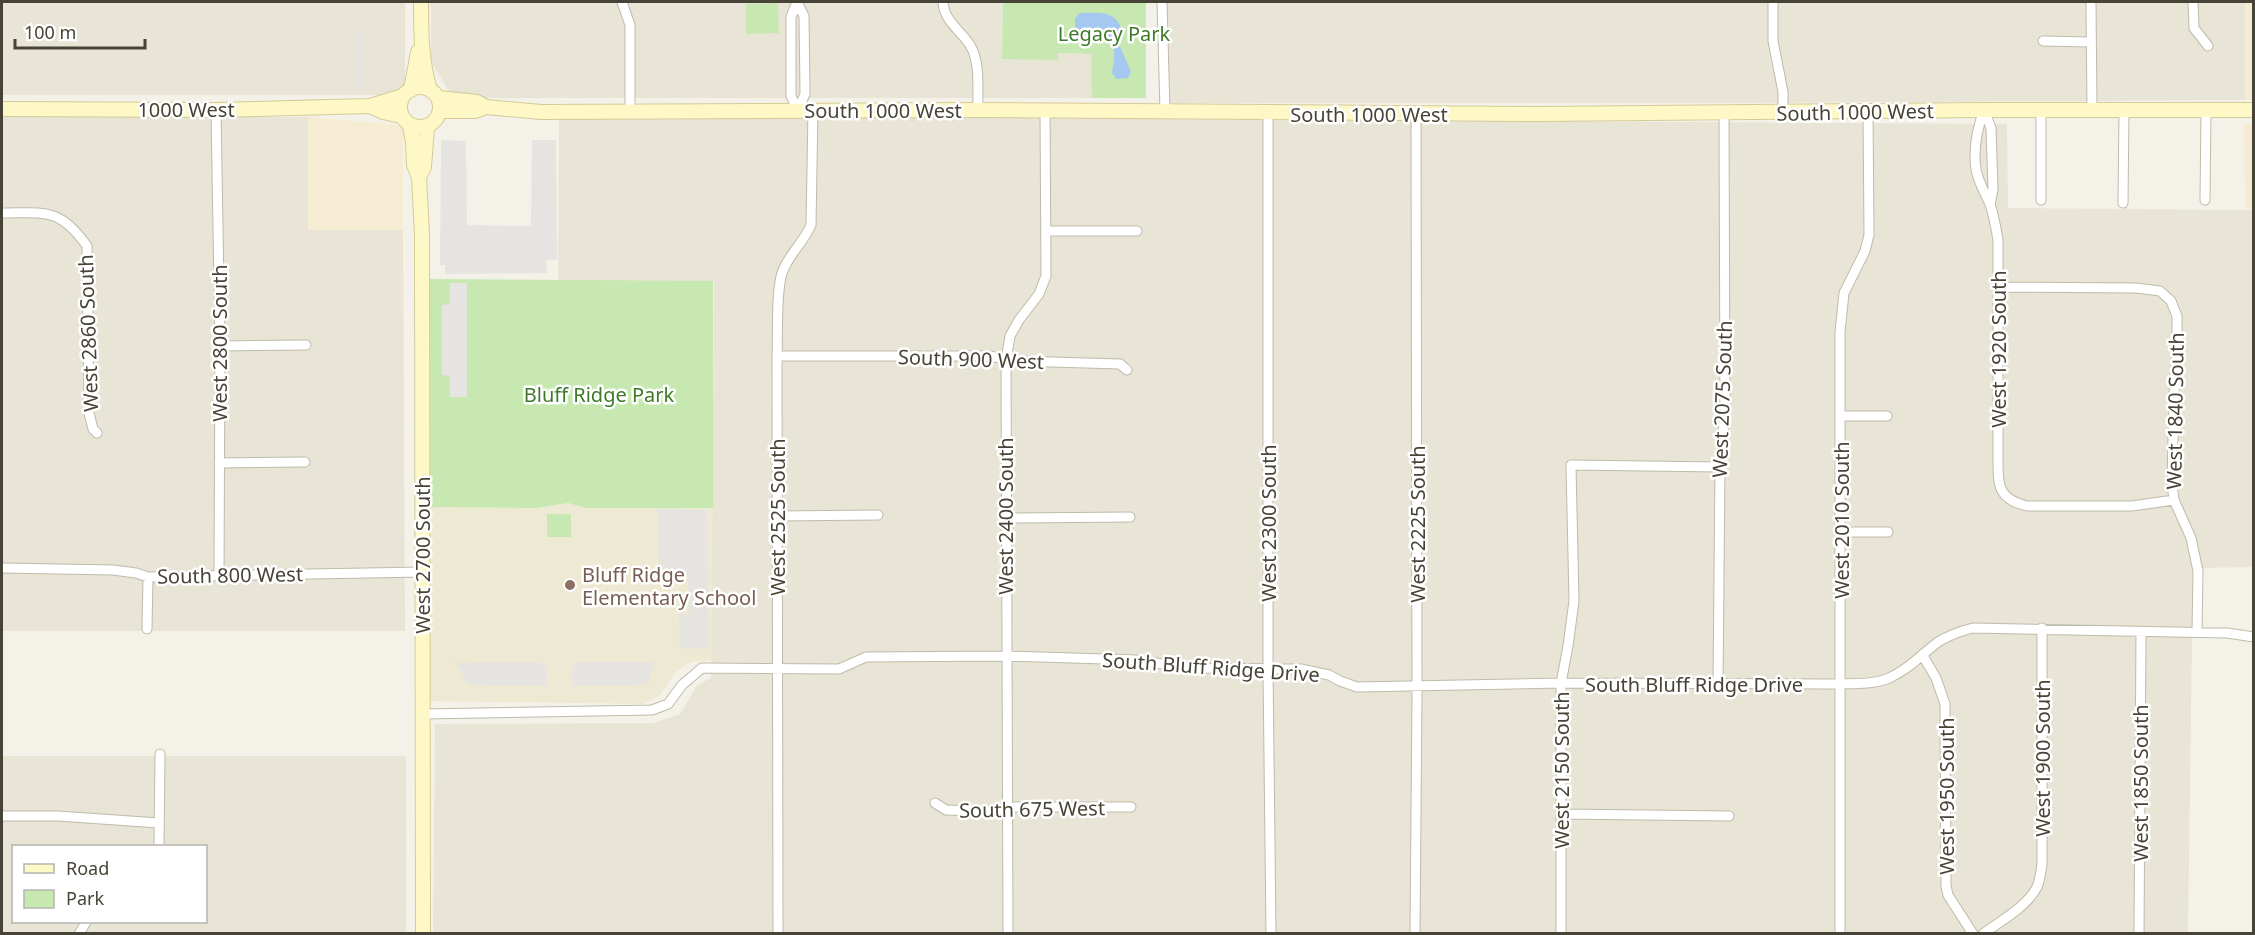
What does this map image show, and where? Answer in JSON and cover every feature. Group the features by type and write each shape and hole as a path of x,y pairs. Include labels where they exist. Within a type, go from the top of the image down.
{"main road":[{"path":"370,106 415,127 427,126 436,120 436,100 424,70 421,2"},
{"path":"406,121 400,106 407,93 421,35"},
{"path":"370,106 420,87 436,100"},
{"name":"South 1000 West","path":"436,100 477,102 486,107 541,112 1045,110 1416,114 2253,110"},
{"name":"1000 West","path":"2,110 216,110 370,106"},
{"name":"West 2700 South","path":"406,121 413,142 414,165 419,177 422,235 423,933"},
{"name":"West 2700 South","path":"419,177 424,167 424,142 427,126"}],"street":[{"path":"622,2 630,25 630,110"},
{"path":"797,2 804,16 805,83 805,96 798,110"},
{"path":"943,2 950,22 970,45 977,63 978,110"},
{"path":"1162,2 1165,112"},
{"path":"1773,2 1773,41 1783,92 1783,113"},
{"path":"2091,2 2092,110"},
{"path":"2193,2 2194,28 2208,46"},
{"path":"2043,41 2090,42"},
{"name":"West 2800 South","path":"216,110 220,346 219,575"},
{"name":"West 2525 South","path":"778,933 777,356 782,274 811,225 813,110"},
{"name":"West 2400 South","path":"1008,933 1005,656 1006,361 1010,336 1039,294 1046,276 1045,110"},
{"name":"West 1920 South","path":"1984,110 1991,128 1993,189 1990,205"},
{"name":"West 1920 South","path":"1984,110 1977,130 1976,168 1996,226 1999,287 1998,484 2003,494 2012,501 2027,506 2132,506 2174,500"},
{"path":"2041,110 2041,200"},
{"name":"West 2010 South","path":"1840,933 1842,307 1844,293 1865,251 1869,235 1868,111"},
{"path":"2123,203 2124,111"},
{"path":"2205,200 2206,111"},
{"name":"West 2300 South","path":"1268,113 1268,668 1271,933"},
{"name":"West 2075 South","path":"1718,684 1720,467 1725,410 1724,113"},
{"name":"West 2225 South","path":"1415,933 1416,114"},
{"name":"West 2860 South","path":"2,213 47,213 62,218 87,246 89,413 93,429 97,433"},
{"path":"1047,231 1137,231"},
{"name":"West 1840 South","path":"1999,287 2136,288 2160,291 2168,296 2177,316 2174,500 2191,538 2198,571 2197,632"},
{"path":"220,346 306,345"},
{"name":"South 900 West","path":"777,356 989,356 1006,361 1120,364 1127,370"},
{"path":"1840,416 1887,416"},
{"path":"219,463 305,462"},
{"name":"West 2150 South","path":"1561,933 1560,683 1574,601 1571,465 1720,467"},
{"path":"778,516 878,515"},
{"path":"1005,518 1130,517"},
{"path":"1841,532 1888,532"},
{"name":"South 800 West","path":"2,568 113,570 148,577 423,572"},
{"path":"147,629 148,577"},
{"name":"South Bluff Ridge Drive","path":"422,714 651,710 668,704 682,685 702,668 839,669 866,657 1005,656 1136,660 1190,668 1313,670 1357,687 1560,683 1840,684 1872,683 1890,677 1923,656 1938,642 1963,631 1998,627 2227,633 2253,637"},
{"name":"West 1900 South","path":"1983,933 2020,906 2037,887 2042,864 2042,628"},
{"name":"West 1850 South","path":"2139,933 2141,632"},
{"name":"West 1950 South","path":"1923,656 1936,678 1945,704 1948,895 1973,933"},
{"path":"159,754 159,845"},
{"name":"South 675 West","path":"935,803 946,810 986,811 1007,807 1131,807"},
{"path":"1561,814 1729,816"},
{"path":"2,816 58,816 159,823"}],"shaded area":[{"path":"2,2 405,2 405,84 395,95 2,95"},
{"path":"431,2 1003,2 1002,59 1058,59 1058,53 1092,54 1092,98 453,98 431,62"},
{"path":"1166,2 2245,2 2245,100 1168,103"},
{"path":"2245,2 2253,2 2253,100 2245,100"},
{"path":"356,34 363,34 363,86 355,86"},
{"path":"559,115 2007,124 2008,208 2252,210 2254,261 2253,567 2193,568 2188,933 433,934 435,724 654,723 680,714 697,685 711,678 714,282 558,283"},
{"path":"2,116 308,117 308,229 403,230 405,631 2,631"},
{"path":"308,117 400,125 403,129 403,230 308,230"},
{"path":"2244,124 2253,124 2253,261 2252,211 2245,210"},
{"path":"441,140 466,141 467,225 531,226 532,140 556,140 557,260 546,260 547,273 445,274 445,265 440,265"},
{"path":"450,283 467,283 467,397 450,397 450,376 442,375 442,305 450,304"},
{"name":"Bluff Ridge Elementary School","path":"559,503 586,508 713,508 711,661 692,662 686,665 675,673 660,695 644,704 428,701 428,507 536,508"},
{"path":"657,509 707,510 708,648 680,649 679,614 689,614 688,578 683,573 659,574"},
{"path":"538,662 547,667 547,686 469,685 455,663"},
{"path":"579,662 654,662 647,685 572,686 572,667"},
{"path":"2,756 406,756 406,933 2,933"}],"green space":[{"name":"Legacy Park","path":"1003,2 1146,2 1146,98 1092,98 1091,54 1058,53 1058,60 1002,59"},
{"path":"778,3 779,33 746,34 746,4"},
{"name":"Bluff Ridge Park","path":"426,279 713,281 713,508 586,508 568,503 536,508 428,507"},
{"path":"547,514 571,514 571,537 547,537"}],"water":[{"path":"1080,13 1110,15 1118,22 1121,28 1115,35 1131,72 1128,78 1116,79 1112,73 1113,48 1105,34 1082,33 1075,30 1075,18"}],"place":[{"name":"Bluff Ridge Elementary School","path":"570,585"}]}
